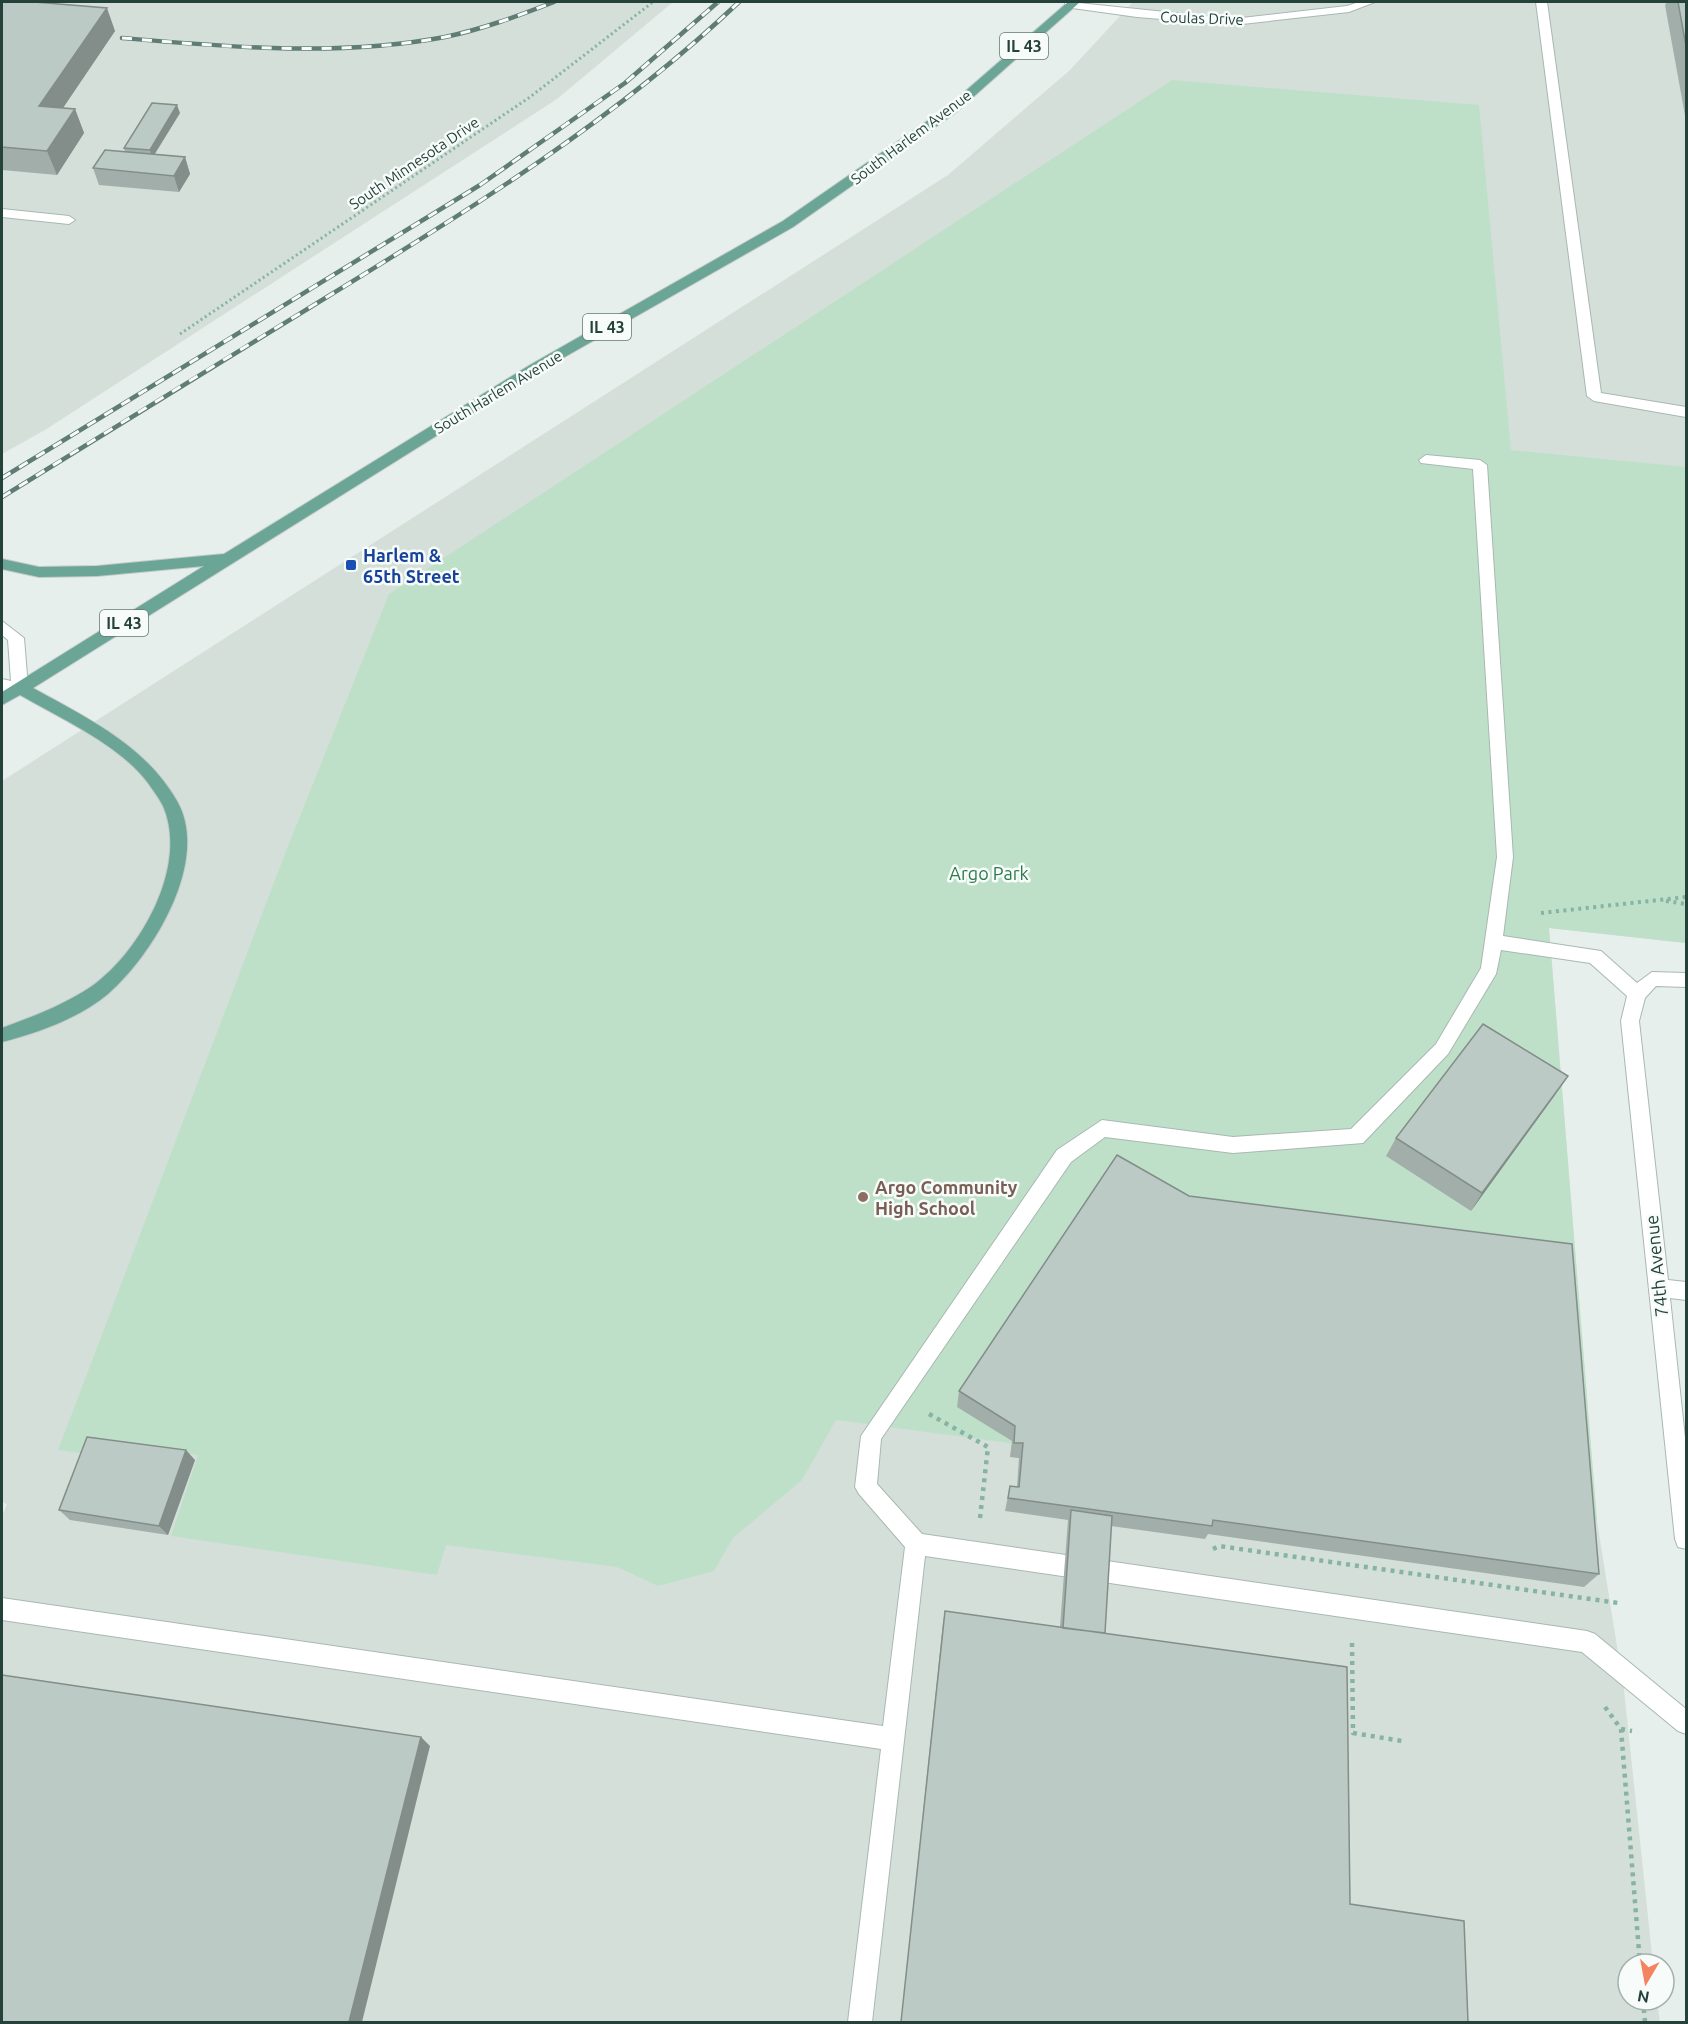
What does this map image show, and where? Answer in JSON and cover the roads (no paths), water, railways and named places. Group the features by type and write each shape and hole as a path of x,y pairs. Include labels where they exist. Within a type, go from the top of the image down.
{"main road":[{"name":"South Harlem Avenue","path":"2,699 535,368 788,224 879,163 950,111 1071,3"},
{"path":"2,564 39,572 86,571 228,559"},
{"path":"2,1035 75,1007 115,977 148,940 166,906 177,857 175,810 153,776 101,733 20,688"}],"street":[{"name":"Coulas Drive","path":"1071,3 1137,15 1233,22 1349,9 1369,2"},
{"path":"1541,2 1594,396 1686,412"},
{"path":"2,213 69,220"},
{"path":"1426,460 1480,465 1505,857 1490,969 1442,1048 1356,1137 1233,1145 1102,1128 1064,1156 871,1436 866,1486 916,1544 1587,1642 1686,1723"},
{"path":"2,627 16,638 20,688 2,685"},
{"path":"1493,942 1595,956 1637,994 1652,980 1686,980"},
{"name":"74th Avenue","path":"1637,994 1630,1021 1686,1539"},
{"path":"1658,1288 1686,1291"},
{"path":"860,2022 916,1544"},
{"path":"2,1609 893,1739"}],"railway":[{"path":"122,38 243,47 365,47 459,34 554,2"},
{"path":"2,478 480,185 625,83 718,2"},
{"path":"2,497 488,196 592,124 643,85 739,2"}],"place":[{"name":"Harlem & 65th Street","path":"351,565"},
{"name":"Argo Community High School","path":"863,1197"}],"park label":[{"name":"Argo Park","path":"989,873"}]}
